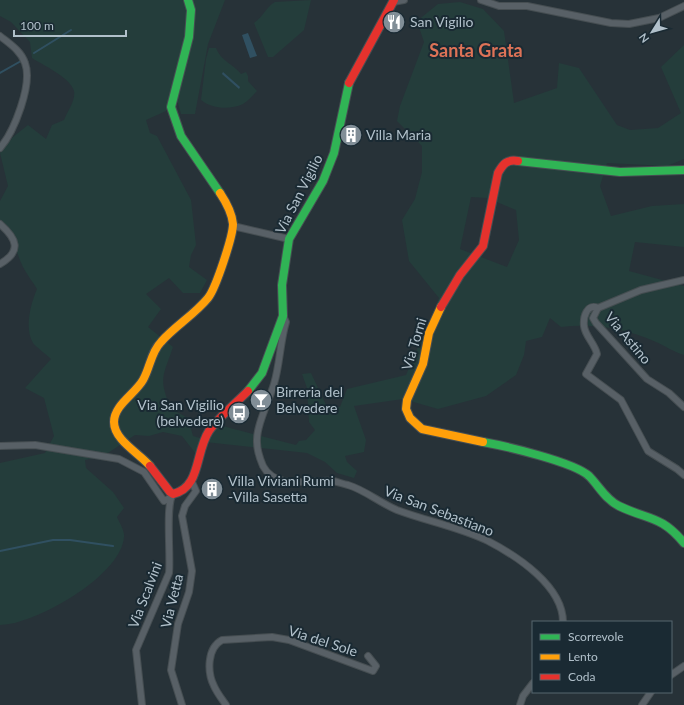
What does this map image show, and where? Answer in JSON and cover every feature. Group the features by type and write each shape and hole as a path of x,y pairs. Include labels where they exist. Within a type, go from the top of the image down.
{"street":[{"path":"172,496 145,460 118,435 114,423 118,409 142,380 158,345 188,320 209,296 221,270 233,226 232,216 223,197 185,143 174,119 171,107 192,24 191,6 188,0"},
{"path":"393,1 404,0"},
{"path":"481,0 499,6 527,6 611,23 629,24 659,18 684,6"},
{"name":"Via San Vigilio","path":"192,482 199,452 209,431 254,385 262,373 282,316 282,285 289,239 323,180 334,154 348,85 393,1"},
{"path":"0,36 20,53 26,64 27,73 18,118 9,136 0,148"},
{"name":"Via Torni","path":"684,170 660,173 633,172 512,160 503,164 498,173 483,246 460,275 440,309 429,333 424,364 410,390 406,409 410,418 422,429 504,446 573,467 589,476 604,494 618,506 662,522 684,543"},
{"path":"0,224 14,240 16,248 14,254 0,264"},
{"path":"233,226 289,239"},
{"name":"Via Astino","path":"684,280 641,290 598,308 593,318 647,379 669,393 684,407"},
{"path":"598,308 590,307 585,313 584,326 595,346 597,354 586,374 621,400 648,451 684,475"},
{"name":"Via San Sebastiano","path":"282,316 286,322 280,340 274,382 256,441 258,454 264,467 272,475 284,481 334,481 350,485 388,506 488,541 518,560 536,574 551,590 563,612 563,621"},
{"path":"0,446 35,445 119,459 144,472 163,500 167,501 172,496 182,492 192,482"},
{"name":"Via Vetta","path":"184,704 171,670 178,624 188,592 192,571 182,516 185,506 196,491 192,482"},
{"name":"Via Scalvini","path":"142,705 136,650 169,573 171,560 169,509 172,496"},
{"name":"Via del Sole","path":"226,705 213,686 209,660 212,650 218,642 222,640 272,637 289,640 373,671 376,666 368,656"},
{"path":"672,674 684,666"},
{"path":"520,705 523,696 532,684"},
{"path":"642,705 650,693"}],"green space":[{"path":"0,0 225,0 208,44 195,114 181,114 174,89 166,111 146,120 150,133 157,136 191,200 196,245 191,255 189,267 207,280 200,293 183,293 169,278 146,294 161,309 148,327 173,347 163,378 164,390 171,409 188,418 193,436 200,438 211,423 296,445 299,441 306,440 315,430 309,422 307,388 302,374 311,373 327,407 340,407 347,389 406,375 439,298 409,261 402,220 415,199 422,172 422,146 397,121 400,106 424,42 417,21 438,4 460,2 483,9 504,31 514,103 557,88 559,63 579,68 617,125 630,130 658,128 681,113 661,67 684,45 684,159 667,166 607,163 600,186 611,216 652,206 684,204 684,247 635,242 629,271 684,286 684,355 633,333 597,326 561,327 550,318 542,337 526,341 524,355 516,375 486,396 438,409 403,399 354,406 366,440 364,452 345,456 347,462 357,471 354,478 337,473 325,462 307,453 205,442 199,458 182,436 163,432 149,436 135,435 105,455 85,460 86,468 113,492 124,508 117,517 123,529 124,537 120,551 111,564 99,577 67,600 50,609 18,622 0,625 0,463 45,453 54,436 44,398 25,388 51,359 33,343 30,337 29,316 37,289 26,273 14,243 5,225 0,220 0,201 8,186 0,153 13,137 28,125 46,139 52,125 64,120 73,102 74,91 68,81 32,58 30,42 11,22 0,16","holes":["471,197 487,198 516,210 519,240 507,267 460,249"]},
{"path":"311,0 304,30 273,57 268,57 254,23 269,6 275,2"},
{"path":"209,48 216,48 221,56 241,74 246,72 248,81 257,91 249,100 238,106 221,108 205,103 201,100 206,59"}],"water":[{"path":"248,33 257,56 250,58 242,35"},
{"path":"223,72 240,87 239,89 222,74"}],"waterway":[{"path":"34,53 71,30"},
{"path":"0,73 21,61"},
{"path":"0,551 53,540 70,540 113,546"}],"traffic: fast":[{"path":"188,0 191,10 189,37 171,107 181,136 220,193"},
{"path":"248,391 262,373 283,316 282,285 289,239 323,181 334,153 349,83"},
{"path":"518,161 620,172 684,170"},
{"path":"483,442 539,455 569,465 581,471 589,476 606,497 614,503 654,519 668,527 684,543"}],"traffic: slow":[{"path":"150,466 118,435 115,429 115,416 117,410 143,380 158,346 166,336 203,304 211,292 227,250 233,224 228,208 220,193"},
{"path":"441,307 429,333 423,364 407,400 406,409 410,418 422,429 483,442"}],"traffic: jam":[{"path":"349,83 394,0"},
{"path":"441,307 460,275 483,246 498,173 506,163 518,161"},
{"path":"150,466 170,492 173,494 182,490 188,485 193,477 201,449 209,431 248,391"}],"place":[{"name":"San Vigilio","path":"394,22"},
{"name":"Villa Maria","path":"351,135"},
{"name":"Birreria del Belvedere","path":"261,400"},
{"name":"Via San Vigilio (belvedere)","path":"239,413"},
{"name":"Villa Viviani Rumi -Villa Sasetta","path":"212,489"}],"district":[{"name":"Santa Grata","path":"476,51"}]}
